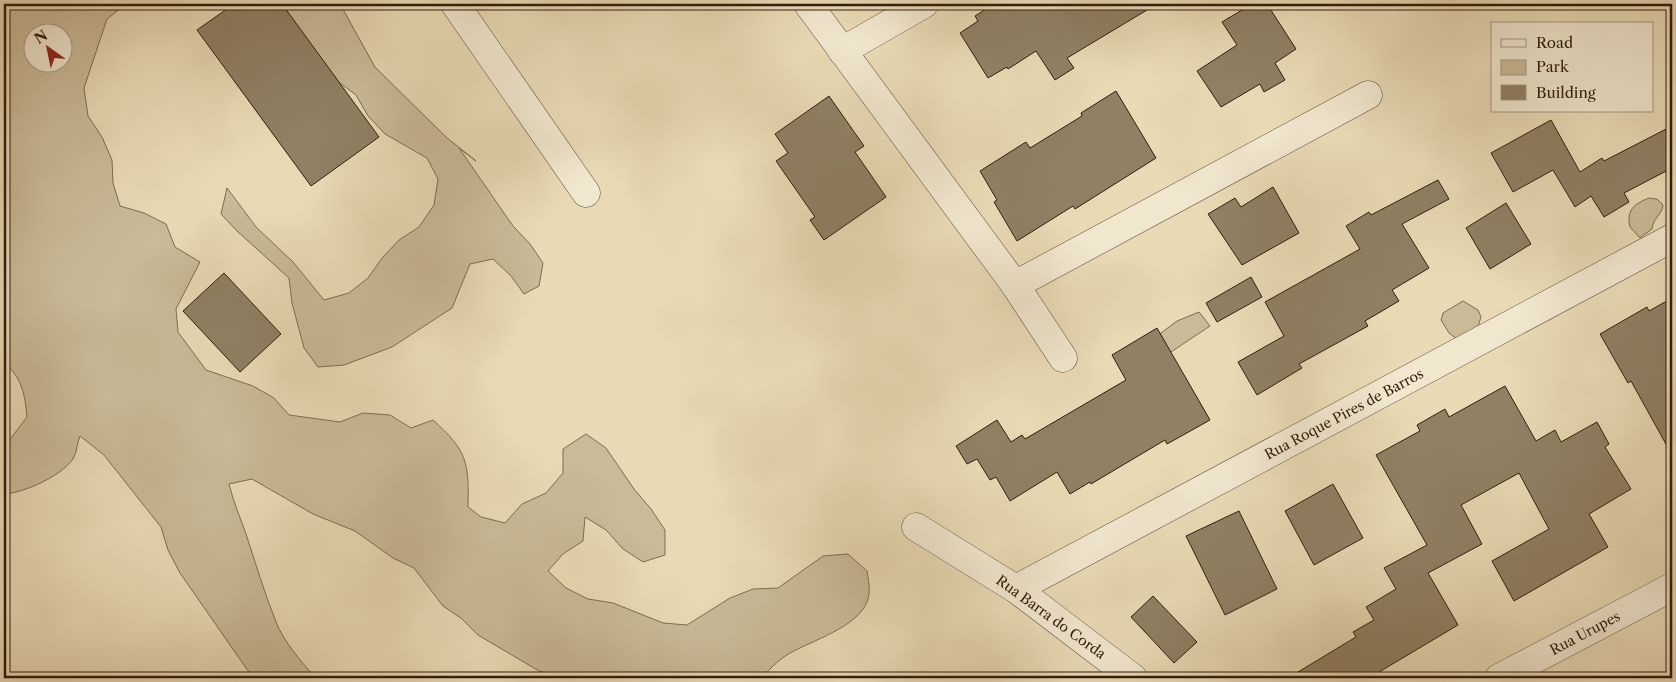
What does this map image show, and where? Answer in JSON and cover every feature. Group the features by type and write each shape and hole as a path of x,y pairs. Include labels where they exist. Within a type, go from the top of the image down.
{"street":[{"path":"455,4 586,193"},
{"path":"808,4 1015,286 1063,358"},
{"path":"842,52 924,4"},
{"path":"1015,286 1368,95"},
{"name":"Rua Roque Pires de Barros","path":"1016,589 1672,238"},
{"name":"Rua Barra do Corda","path":"916,527 1016,589 1133,678"},
{"name":"Rua Urupes","path":"1499,678 1672,587"}],"green space":[{"path":"4,4 126,4 107,19 84,88 88,116 102,137 112,160 113,183 120,206 144,213 166,224 175,247 200,262 176,309 178,332 206,370 253,386 274,398 289,415 340,422 363,413 390,415 411,428 433,420 453,440 464,458 468,478 468,507 481,517 505,523 522,504 546,493 563,473 563,449 586,434 606,448 665,530 665,555 643,562 623,549 606,530 585,517 583,541 563,554 548,571 566,588 588,599 613,603 663,623 687,625 730,598 753,589 778,588 823,556 848,554 867,571 869,594 866,605 850,622 827,636 789,653 761,678 565,678 539,671 478,635 462,619 443,606 414,568 393,558 355,531 313,514 252,479 229,484 232,496 279,629 293,652 316,678 253,678 180,573 168,550 161,527 104,455 80,436 73,459 60,472 31,487 4,494 4,441 11,438 27,417 22,387 10,368 4,363"},
{"path":"273,4 340,4 375,67 446,137 476,161 459,148 513,226 530,244 543,263 539,286 524,294 511,276 493,259 470,264 452,308 392,347 344,365 318,367 304,348 292,303 289,278 221,214 227,188 256,227 293,262 324,300 349,293 368,278 382,258 399,240 419,227 434,205 438,179 427,158 385,134 368,116 356,95 336,80"},
{"path":"1649,198 1657,199 1663,205 1652,229 1640,238 1630,227 1629,216 1635,205"},
{"path":"1463,301 1478,310 1481,317 1477,330 1461,342 1449,333 1441,320 1443,313"},
{"path":"1199,312 1210,326 1171,352 1159,354 1157,336 1177,321"}],"building":[{"path":"234,4 282,4 379,137 311,186 197,30"},
{"path":"994,4 1157,4 1067,58 1074,68 1055,80 1036,51 1008,69 1007,67 988,78 960,33 978,21 975,16"},
{"path":"1252,4 1267,4 1296,49 1275,63 1285,80 1264,92 1260,84 1221,107 1197,71 1237,45 1222,22"},
{"path":"1116,91 1156,158 1075,209 1073,206 1017,241 994,202 997,200 980,171 1026,142 1030,148 1082,116 1081,113"},
{"path":"829,96 864,146 855,152 886,197 824,240 810,220 815,217 776,161 788,153 775,134"},
{"path":"1551,120 1580,172 1602,158 1604,161 1672,126 1672,168 1624,193 1629,202 1604,217 1591,196 1575,207 1553,170 1513,192 1491,153"},
{"path":"1438,180 1449,199 1402,224 1429,268 1392,290 1399,301 1365,321 1368,326 1299,364 1302,368 1257,395 1238,362 1284,336 1265,302 1360,249 1346,226 1369,212 1371,215"},
{"path":"1273,187 1299,233 1242,265 1208,214 1235,198 1241,207"},
{"path":"1506,203 1531,244 1490,269 1466,228"},
{"path":"224,273 281,334 240,372 183,311"},
{"path":"1251,277 1262,297 1217,322 1206,303"},
{"path":"1672,298 1672,455 1631,381 1628,383 1600,334 1647,307 1649,311"},
{"path":"1157,328 1210,420 1167,444 1165,440 1091,484 1090,482 1070,494 1057,472 1010,501 996,477 990,480 977,459 967,464 956,446 997,420 1011,442 1022,435 1025,439 1126,380 1112,355"},
{"path":"1505,386 1536,441 1555,430 1561,442 1597,422 1609,444 1605,447 1631,489 1589,514 1608,547 1514,601 1492,561 1549,529 1519,473 1461,505 1482,544 1428,573 1458,625 1369,678 1288,678 1356,637 1353,632 1374,620 1366,607 1396,589 1384,568 1427,545 1376,455 1420,431 1417,425 1445,409 1449,417"},
{"path":"1333,484 1363,538 1314,565 1285,511"},
{"path":"1239,511 1277,589 1225,615 1186,536"},
{"path":"1153,596 1197,642 1174,663 1131,617"}]}
